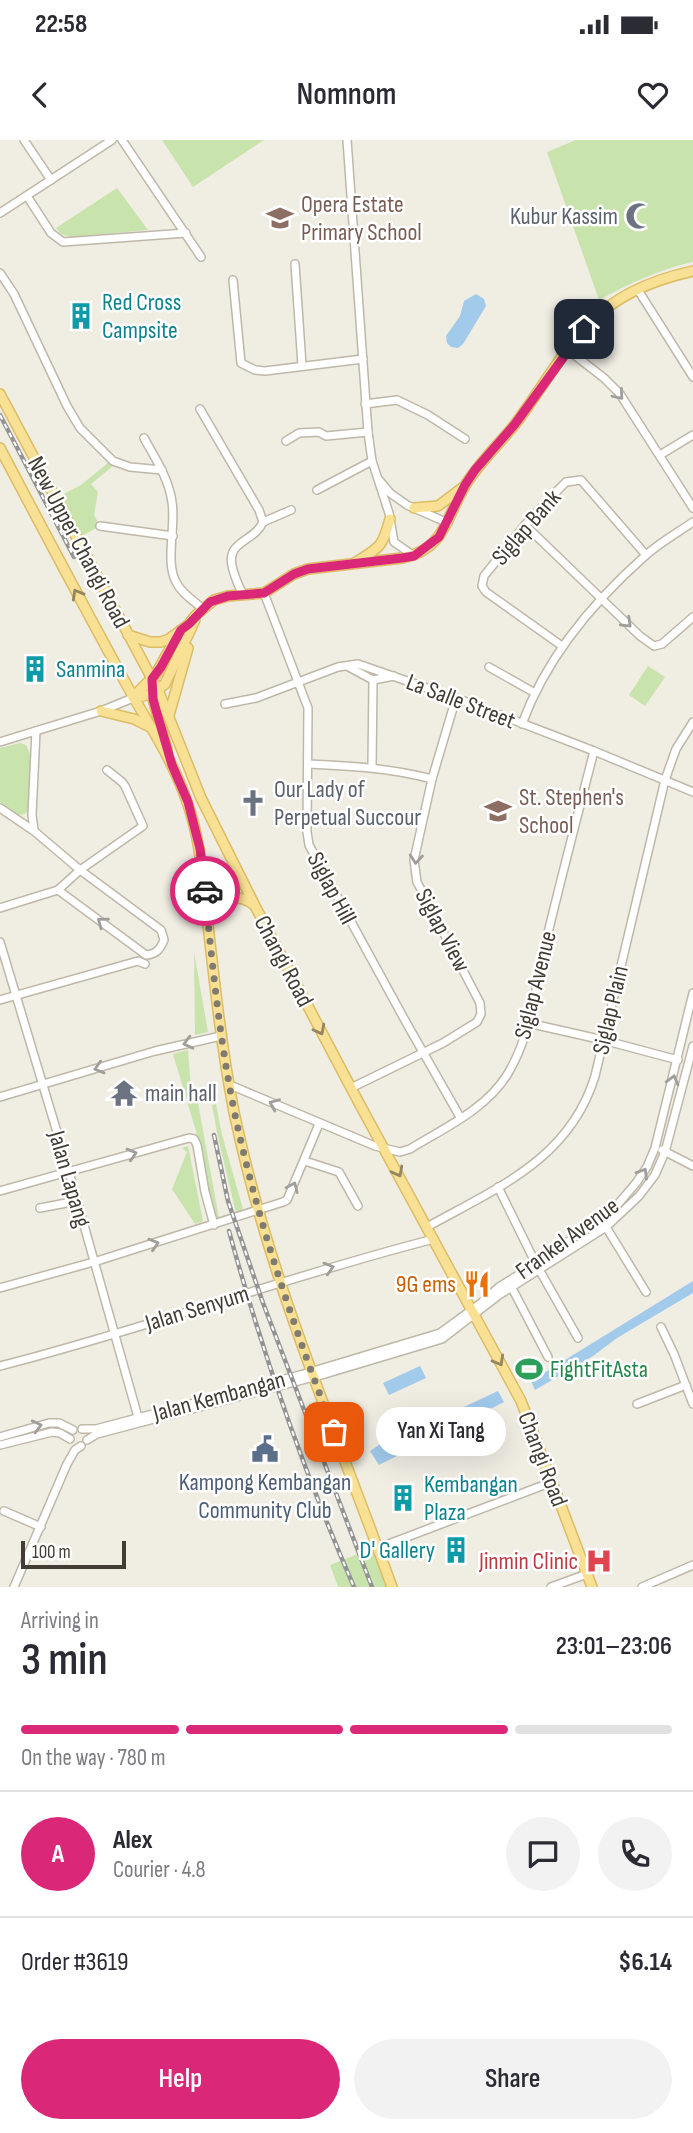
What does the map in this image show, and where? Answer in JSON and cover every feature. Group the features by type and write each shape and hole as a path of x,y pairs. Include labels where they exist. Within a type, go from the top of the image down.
{"main road":[{"path":"128,635 149,642 161,642 189,624 199,612 219,598 265,595 299,571 414,556 436,541 448,523 465,485 480,463 515,424 590,322 615,301 674,275 693,271"},
{"name":"New Upper Changi Road","path":"0,394 152,679 155,692"},
{"name":"New Upper Changi Road","path":"0,448 133,698 172,765"},
{"path":"414,508 438,506 465,485"},
{"path":"351,565 383,544 390,519"},
{"path":"133,698 155,692 170,675 199,612"},
{"path":"169,715 193,626"},
{"path":"133,698 161,667 181,630"},
{"path":"155,692 172,765 188,802 200,849 221,1036 239,1135 280,1283 393,1587"},
{"name":"Changi Road","path":"155,692 169,715 201,798 255,906 521,1401 592,1587"},
{"path":"101,711 134,719 152,728"},
{"path":"208,923 215,907 226,899 241,898 255,906"}],"street":[{"path":"24,140 51,180"},
{"path":"122,140 201,257"},
{"path":"347,140 365,404 372,460 387,496 394,542 414,556"},
{"path":"0,213 107,141"},
{"path":"27,196 51,233 63,242 186,233"},
{"path":"295,264 302,365"},
{"path":"0,274 14,295 80,428 113,461 130,467 162,470"},
{"path":"233,281 241,363 260,371 363,359"},
{"path":"638,290 693,377"},
{"path":"566,352 604,378 620,394 693,508"},
{"path":"365,404 397,400 428,415 465,439"},
{"path":"200,408 259,510 263,522"},
{"path":"286,441 299,433 319,432 326,436 368,432"},
{"path":"660,455 693,435"},
{"path":"144,438 162,470 172,502 172,570 176,582 199,612"},
{"path":"317,490 372,460"},
{"name":"Siglap Bank","path":"562,646 486,592 482,586 484,576 525,525 562,486 571,480 581,480 646,555"},
{"path":"387,496 448,523"},
{"path":"244,595 238,588 231,553 259,529 263,522 291,510"},
{"path":"522,724 535,692 562,646 602,599 646,555 693,522"},
{"path":"525,525 640,636 654,646 664,643 693,617"},
{"path":"100,526 173,536"},
{"name":"Siglap Hill","path":"265,595 308,708 309,845 460,1117"},
{"path":"345,665 373,680 394,676"},
{"name":"La Salle Street","path":"225,705 256,698 345,665 364,666 456,698 693,792"},
{"path":"489,667 535,692"},
{"path":"372,767 373,680"},
{"path":"0,742 101,711 133,698"},
{"name":"Siglap View","path":"351,1088 423,1053 477,1022 481,1008 473,986 424,896 414,872 414,860 432,779 456,698"},
{"name":"Siglap Plain","path":"427,1227 514,1179 544,1156 579,1115 593,1084 665,780 679,743 693,722"},
{"path":"34,831 32,815 36,732"},
{"name":"Siglap Avenue","path":"386,1150 400,1152 410,1149 479,1106 506,1076 516,1058 528,1023 594,751"},
{"path":"308,764 372,767 432,779"},
{"path":"0,908 58,890 80,870 144,824 125,786 107,770"},
{"path":"0,808 34,831 80,870 161,930 164,940 161,948 145,960 0,1000"},
{"path":"58,890 145,960"},
{"name":"Jalan Lapang","path":"0,942 138,1417"},
{"name":"Frankel Avenue","path":"473,1313 512,1289 619,1203 636,1184 655,1148 693,993"},
{"path":"528,1023 678,1060"},
{"path":"0,1097 155,1051 221,1036"},
{"name":"Frankel Avenue","path":"473,1313 499,1287 606,1227 639,1196 655,1175 666,1152 690,1075 693,1046"},
{"path":"230,1085 386,1150"},
{"path":"0,1288 94,1262 287,1200 319,1124"},
{"path":"0,1191 189,1138 194,1139 197,1145 214,1225"},
{"path":"655,1148 693,1166"},
{"path":"305,1161 340,1172 358,1206"},
{"path":"498,1188 537,1267 578,1338"},
{"path":"40,1208 77,1201"},
{"path":"606,1227 646,1292"},
{"name":"Jalan Senyum","path":"0,1366 434,1239"},
{"path":"512,1289 548,1357"},
{"name":"Jalan Kembangan","path":"84,1443 97,1434 442,1339 473,1313"},
{"path":"661,1327 693,1404"},
{"name":"Jalan Kembangan","path":"0,1437 49,1423 77,1429 96,1429 312,1374"},
{"path":"638,1404 686,1385"},
{"path":"14,1587 67,1464 75,1450 84,1443 86,1432 77,1429 71,1441 67,1464"},
{"path":"0,1446 52,1432 60,1433 71,1441 84,1443"},
{"path":"378,1548 552,1482"},
{"path":"4,1510 41,1527"},
{"path":"642,1587 693,1565"},
{"path":"551,1587 587,1574"}],"green space":[{"path":"162,140 264,140 193,187"},
{"path":"576,140 693,140 693,262 656,273 599,300 547,152"},
{"path":"117,188 148,230 71,237 61,234 56,228"},
{"path":"109,462 114,465 91,484 98,492 94,515 100,526 80,537 58,497 81,485"},
{"path":"648,666 665,677 645,706 629,695"},
{"path":"20,743 26,745 31,756 29,810 19,815 0,802 0,748"},
{"path":"194,952 208,1032 195,1035"},
{"path":"188,1050 192,1103 198,1103 219,1218 215,1217 207,1190 198,1138 173,1054"},
{"path":"216,1104 243,1209 236,1213 212,1105"},
{"path":"188,1146 203,1221 195,1224 172,1189 187,1152 182,1148"},
{"path":"373,1548 387,1587 338,1587 330,1565"}],"water":[{"path":"476,294 484,299 486,306 463,344 458,348 451,347 446,336 460,316 464,301"},
{"path":"693,1281 693,1293 535,1390 531,1381"},
{"path":"420,1366 426,1378 389,1395 383,1383"},
{"path":"498,1391 504,1402 379,1465 370,1451 382,1443"}],"railway":[{"path":"0,415 74,557"},
{"path":"214,1135 228,1201 263,1303 372,1587"},
{"path":"229,1231 255,1322 285,1411 354,1587"}],"way so far":[{"path":"205,891 221,1036 239,1135 280,1283 334,1432"}],"place":[{"name":"Kubur Kassim","path":"639,216"},
{"name":"Opera Estate Primary School","path":"280,218"},
{"name":"Red Cross Campsite","path":"81,316"},
{"name":"Sanmina","path":"35,669"},
{"name":"Our Lady of Perpetual Succour","path":"253,803"},
{"name":"St. Stephen's School","path":"498,811"},
{"name":"main hall","path":"124,1093"},
{"name":"9G ems","path":"477,1284"},
{"name":"FightFitAsta","path":"529,1369"},
{"name":"Yan Xi Tang","path":"334,1432"},
{"name":"Kampong Kembangan Community Club","path":"265,1449"},
{"name":"Kembangan Plaza","path":"403,1498"},
{"name":"D' Gallery","path":"456,1550"},
{"name":"Jinmin Clinic","path":"599,1561"}],"route":[{"path":"205,891 200,849 188,802 172,765 152,694 152,679 181,630 210,602 219,598 264,593 299,571 308,569 414,556 436,541 444,531 465,485 475,470 515,424 584,329"}]}
